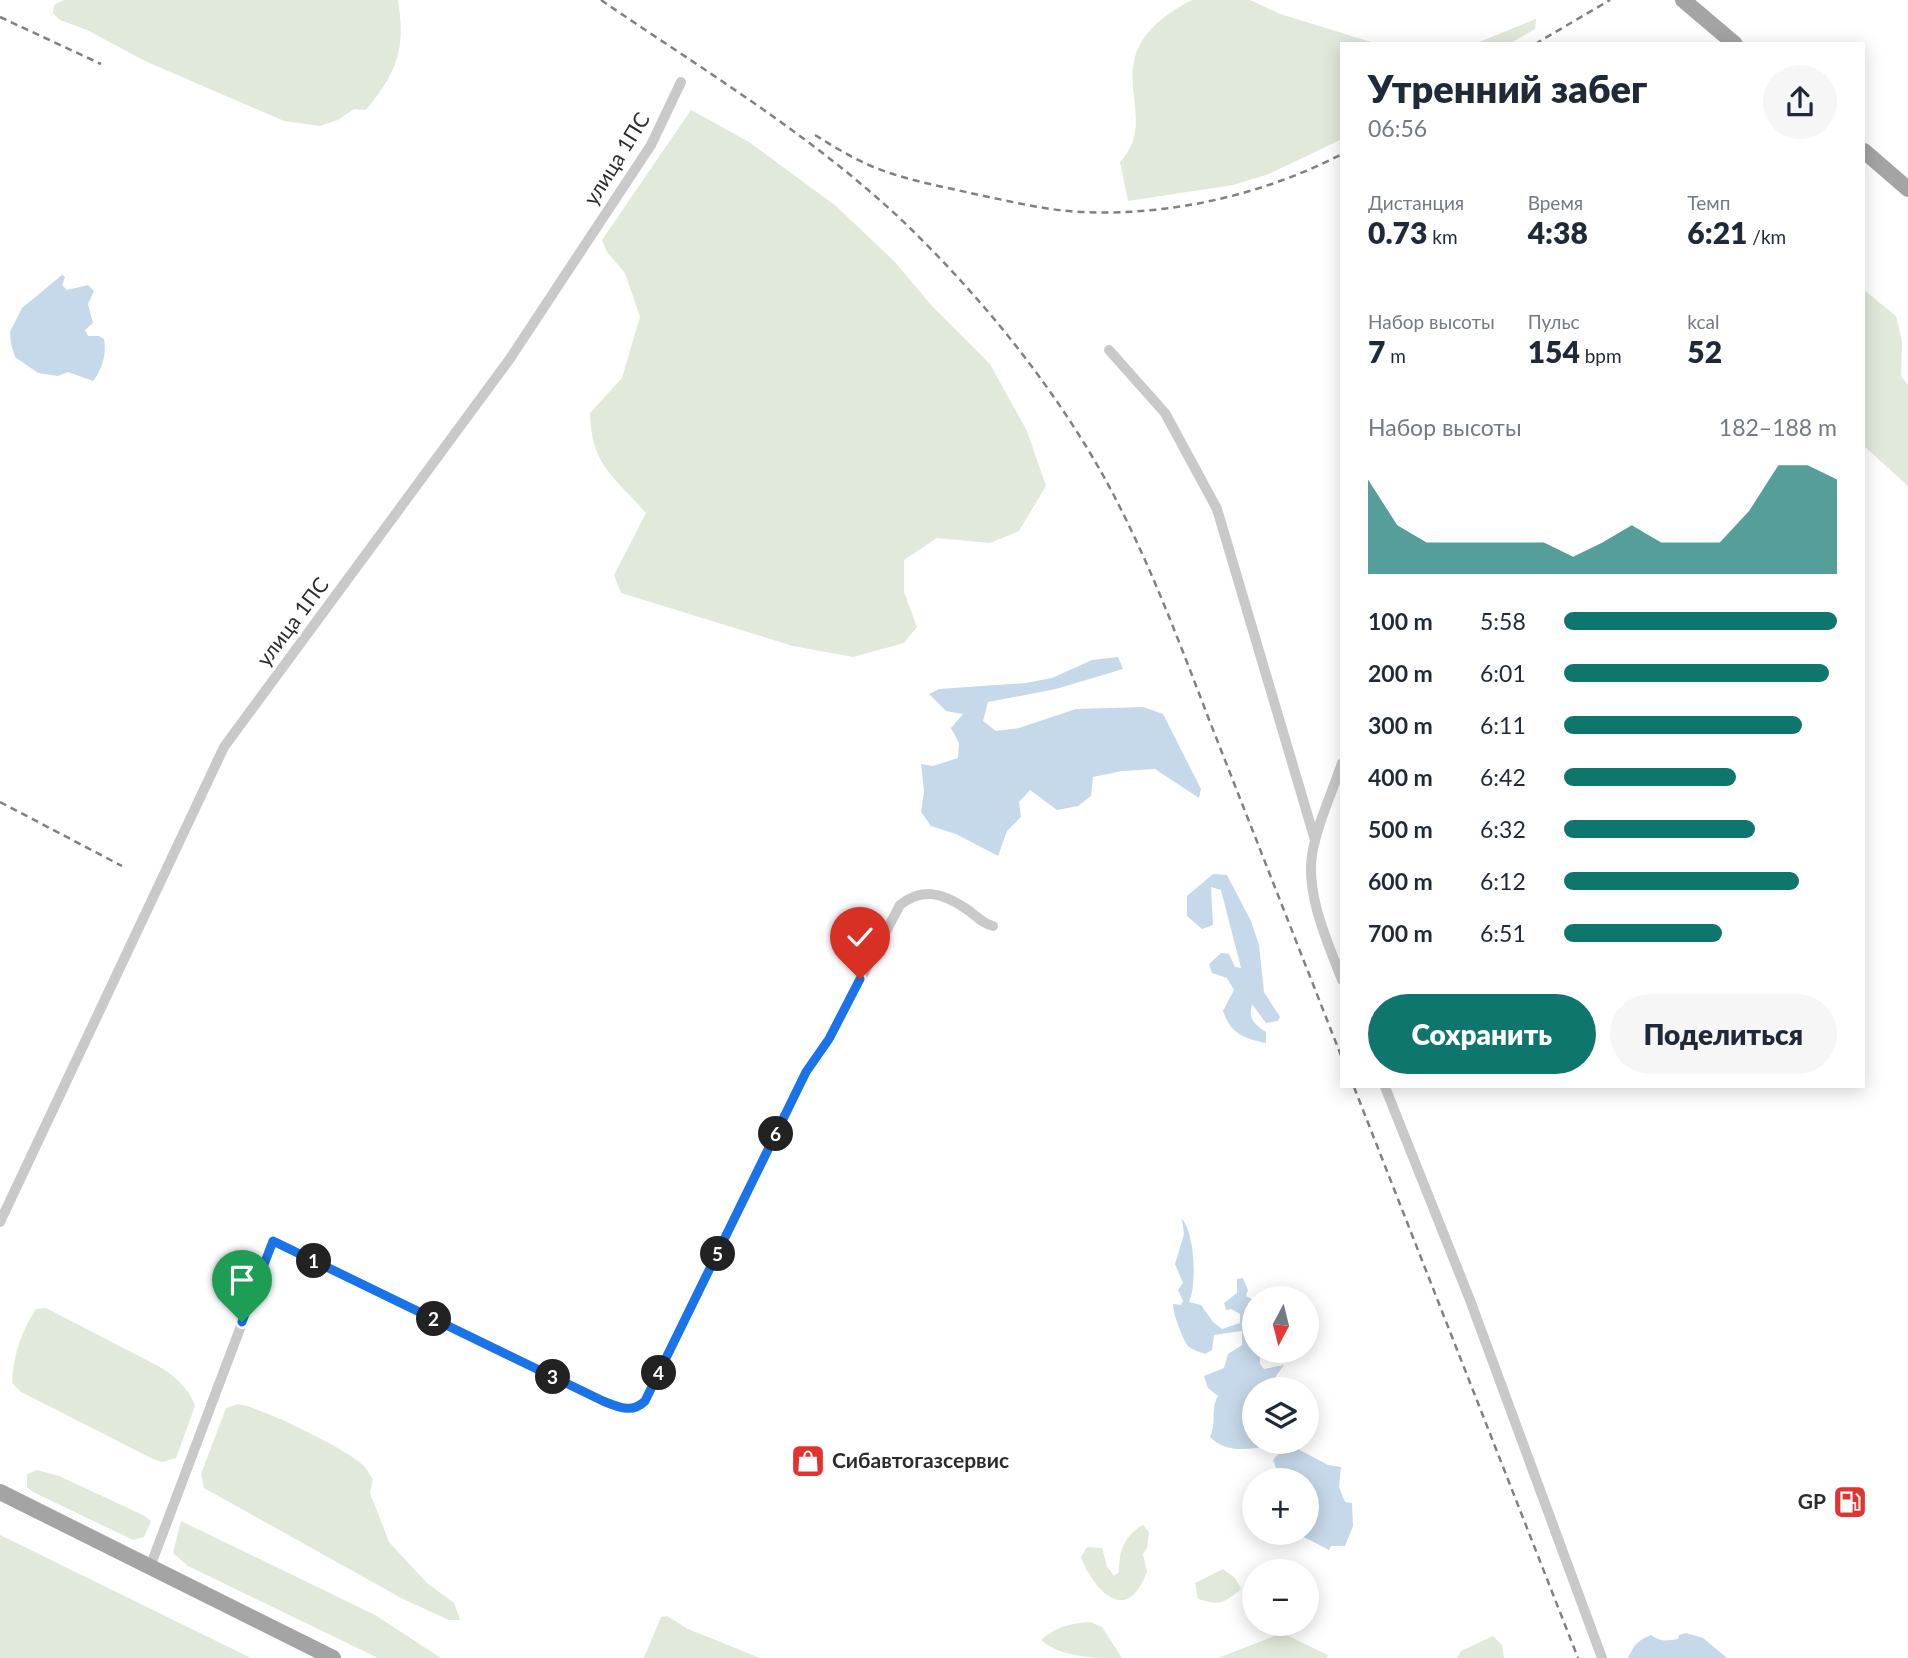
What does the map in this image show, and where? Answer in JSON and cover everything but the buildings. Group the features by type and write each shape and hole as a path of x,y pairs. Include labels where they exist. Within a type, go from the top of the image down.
{"main road":[{"path":"1684,0 1733,42"},
{"path":"1865,152 1908,189"},
{"path":"0,1492 333,1658"}],"street":[{"name":"улица 1ПС","path":"0,1222 224,747 509,360 651,145 681,82"},
{"path":"1109,350 1166,413 1217,509 1315,840"},
{"path":"1340,769 1315,840 1311,869 1324,930 1340,974"},
{"path":"150,1567 273,1241 603,1401 629,1409 638,1408 645,1401 806,1072 829,1039 900,905 919,893 930,894 964,907 983,924 993,926"},
{"path":"1385,1088 1470,1300 1602,1658"}],"green space":[{"path":"64,0 398,0 400,47 392,72 366,110 354,109 338,120 320,126 284,121 145,61 87,30 60,20 53,13 54,5"},
{"path":"1192,0 1250,0 1280,14 1371,42 1340,42 1340,140 1269,174 1233,185 1128,201 1120,162 1132,143 1136,124 1134,63 1141,42 1160,21"},
{"path":"1536,19 1535,29 1512,42 1479,42"},
{"path":"691,110 749,142 836,206 895,262 932,306 990,364 1027,431 1046,486 1019,531 990,543 937,538 904,560 904,592 917,627 904,643 853,657 793,646 621,593 614,575 646,513 615,480 600,458 591,431 590,413 622,378 640,317 625,273 607,252 602,240"},
{"path":"1865,291 1896,316 1902,341 1901,376 1908,385 1908,486 1865,447"},
{"path":"46,1308 158,1366 185,1388 195,1406 176,1458 162,1462 153,1459 21,1392 12,1383 16,1354 26,1326 36,1309"},
{"path":"238,1404 303,1430 340,1449 364,1466 373,1479 370,1493 389,1542 427,1583 454,1603 460,1620 449,1620 403,1599 204,1488 201,1474 226,1408"},
{"path":"37,1470 59,1476 143,1515 151,1521 144,1537 133,1540 33,1492 27,1487 27,1474"},
{"path":"181,1521 375,1615 441,1658 378,1658 188,1566 173,1553"},
{"path":"1143,1525 1149,1532 1147,1548 1143,1554 1147,1572 1138,1590 1128,1599 1111,1597 1095,1583 1081,1557 1087,1547 1102,1548 1107,1566 1114,1576 1119,1572 1120,1557 1127,1539"},
{"path":"0,1535 251,1658 0,1658"},
{"path":"1223,1569 1235,1578 1241,1589 1221,1602 1198,1599 1195,1583"},
{"path":"667,1616 688,1629 760,1658 644,1658 661,1617"},
{"path":"1090,1622 1102,1627 1122,1658 1068,1654 1041,1640 1064,1626"},
{"path":"1274,1636 1288,1636 1328,1655 1327,1658 1218,1658"},
{"path":"1493,1636 1502,1645 1504,1658 1457,1658 1461,1651"}],"water":[{"path":"62,275 65,277 62,285 67,290 88,285 94,291 88,304 93,323 85,330 88,336 104,339 105,350 101,367 93,381 68,372 58,376 38,373 15,357 11,344 10,332 22,308"},
{"path":"1118,657 1123,669 1056,689 988,702 983,721 996,731 1019,728 1076,709 1143,707 1163,714 1201,789 1199,798 1155,769 1122,771 1093,777 1091,796 1078,806 1057,810 1030,790 1019,802 1021,817 1007,831 998,856 956,834 931,826 921,812 924,791 921,764 933,766 958,758 959,743 951,728 963,714 946,711 929,694 939,689 1026,683 1052,678 1092,660"},
{"path":"1213,874 1227,875 1251,921 1259,945 1264,992 1280,1017 1278,1021 1266,1023 1252,1004 1252,1017 1255,1024 1266,1032 1266,1043 1244,1037 1230,1025 1223,1011 1234,990 1227,978 1212,973 1209,964 1221,953 1229,954 1235,967 1241,968 1221,890 1211,887 1213,925 1202,929 1187,916 1187,896"},
{"path":"1182,1219 1190,1235 1192,1247 1193,1284 1189,1302 1201,1305 1213,1322 1222,1329 1240,1323 1240,1314 1231,1309 1226,1310 1224,1303 1237,1293 1237,1279 1243,1278 1246,1286 1242,1286 1242,1331 1214,1335 1212,1350 1205,1354 1189,1347 1184,1340 1173,1308 1173,1304 1181,1305 1183,1301 1178,1290 1183,1283 1175,1264 1184,1234"},
{"path":"1242,1345 1242,1363 1260,1363 1264,1369 1284,1365 1276,1377 1242,1377 1242,1449 1224,1446 1210,1437 1218,1396 1208,1388 1204,1376 1224,1368 1228,1354"},
{"path":"1278,1454 1307,1454 1328,1465 1341,1467 1339,1487 1345,1502 1352,1503 1353,1526 1345,1546 1331,1546 1329,1550 1319,1545 1319,1468 1276,1468 1273,1460"},
{"path":"1686,1633 1703,1638 1727,1658 1628,1658 1637,1644 1651,1635 1661,1640 1671,1640"}],"railway":[{"path":"601,0 761,108 877,197 912,230 992,316 1063,410 1104,477 1148,567 1340,1053"},
{"path":"1538,42 1610,0"},
{"path":"0,17 101,64"},
{"path":"815,135 860,161 901,177 1032,206 1084,212 1151,210 1217,200 1282,180 1340,155"},
{"path":"0,802 122,866"},
{"path":"1354,1088 1578,1658"}],"place":[{"name":"Сибавтогазсервис","path":"808,1461"},
{"name":"GP","path":"1850,1502"}],"route":[{"path":"242,1322 273,1241 603,1401 618,1407 638,1408 645,1401 806,1072 829,1039 860,979"}]}
